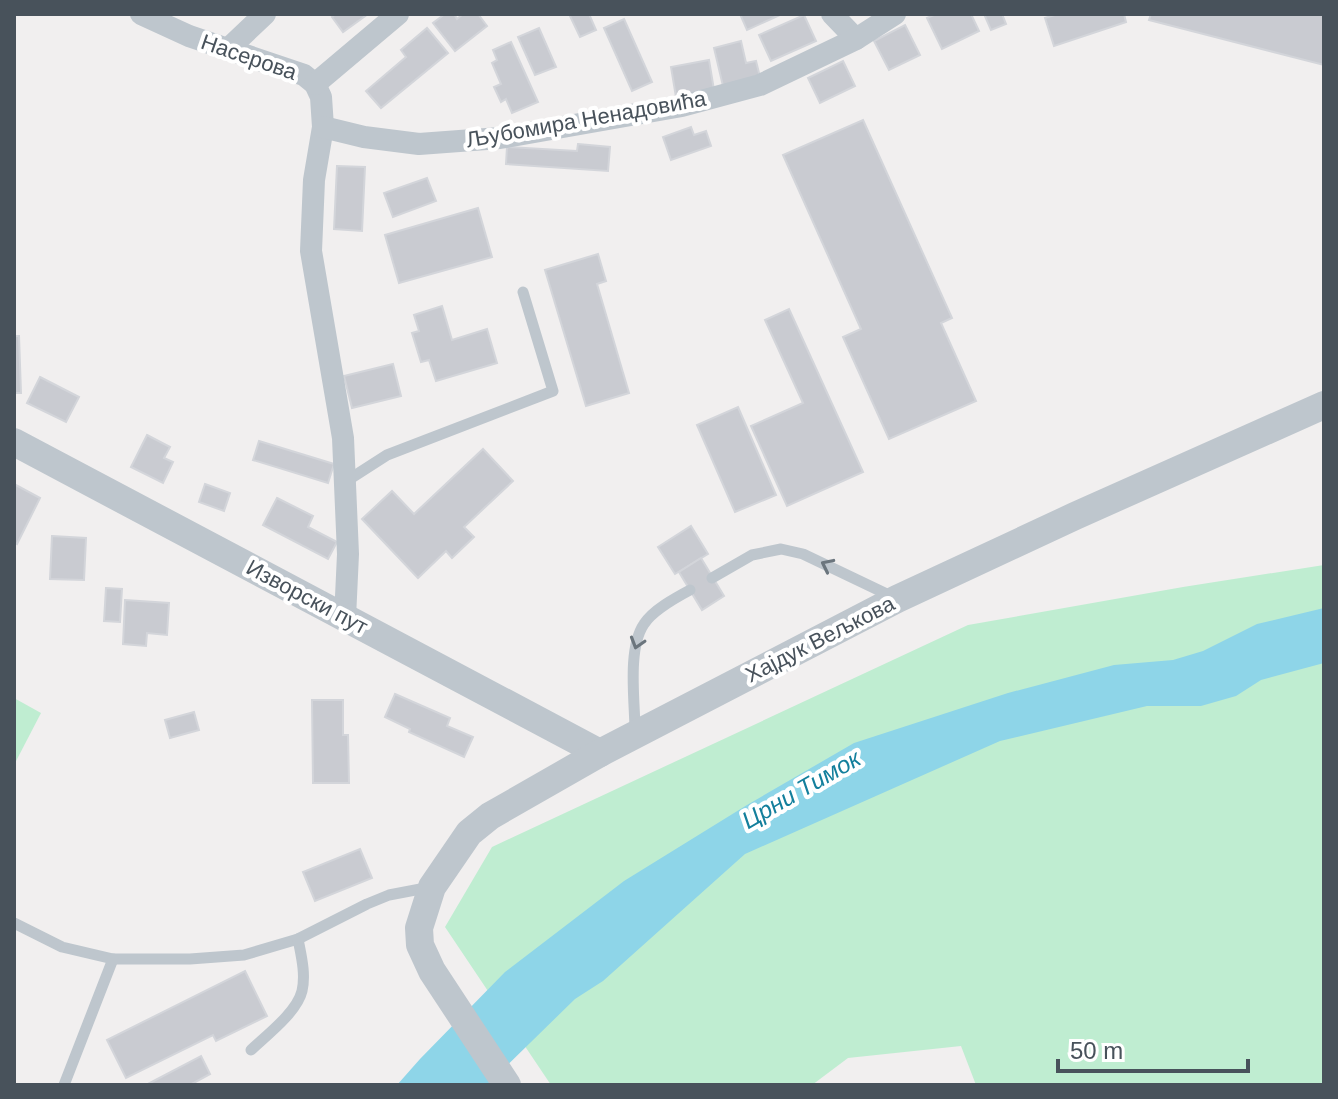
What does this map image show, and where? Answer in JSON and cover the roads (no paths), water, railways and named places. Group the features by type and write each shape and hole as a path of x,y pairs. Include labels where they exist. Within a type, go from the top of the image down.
{"street":[{"name":"Насерова","path":"141,14 189,36 304,75 315,84 321,97 323,127"},
{"path":"228,49 265,14"},
{"path":"315,84 398,14"},
{"path":"832,14 856,39"},
{"name":"Љубомира Ненадовића","path":"323,127 364,137 419,144 500,138 682,106 760,85 856,39 895,14"},
{"path":"323,127 314,180 311,251 343,438 348,554 345,618"},
{"name":"Хајдук Вељкова","path":"507,1085 432,971 420,945 419,928 432,887 469,833 490,816 600,753 897,599 1324,405"},
{"name":"Изворски пут","path":"14,442 600,753"}],"lane":[{"path":"345,482 387,455 553,391 523,292"},
{"path":"712,578 752,555 781,549 803,554 897,599"},
{"path":"635,734 633,650 644,623 667,603 690,590"},
{"path":"14,923 62,947 113,959 244,955 298,939 389,895 432,887"},
{"path":"251,1050 288,1014 302,993 303,970 298,939"},
{"path":"64,1085 113,959"}],"water":[{"name":"Црни Тимок","path":"1324,608 1324,663 1261,680 1236,696 1201,706 1147,706 1000,741 745,854 603,981 575,999 487,1085 397,1085 505,972 624,881 854,743 1008,693 1114,665 1173,660 1203,651 1257,624"}]}
